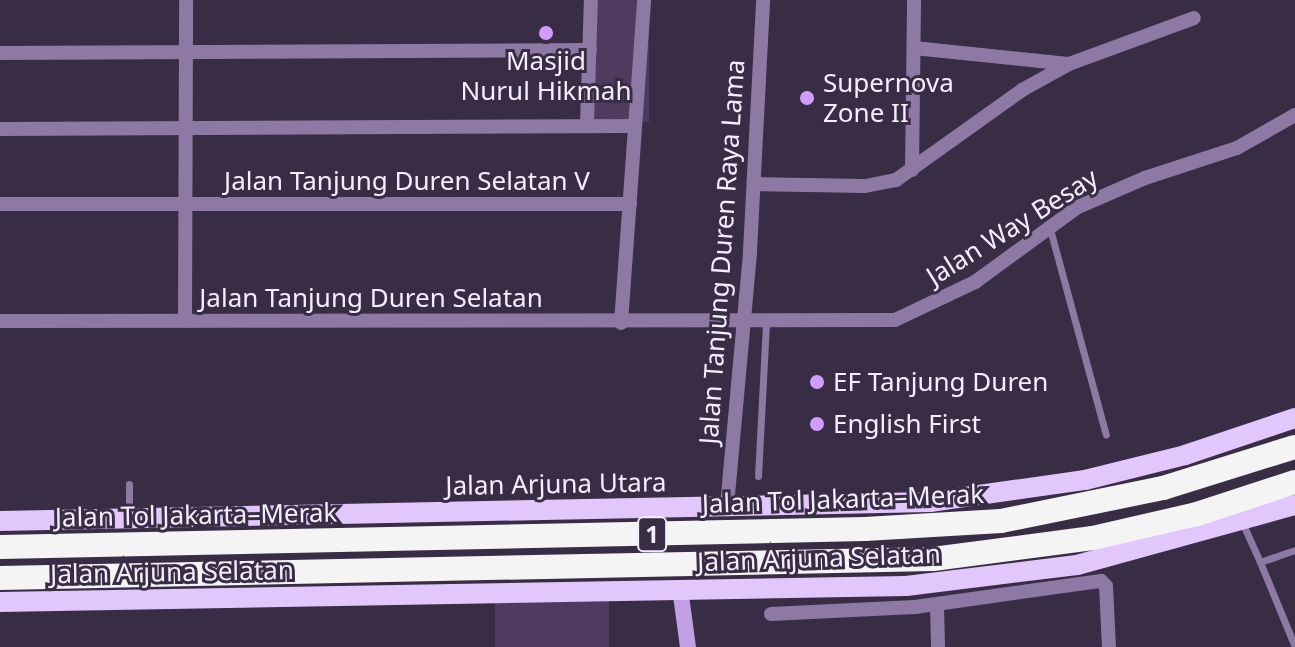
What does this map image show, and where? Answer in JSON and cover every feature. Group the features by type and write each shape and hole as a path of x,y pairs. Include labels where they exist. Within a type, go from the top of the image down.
{"highway":[{"name":"Jalan Tol Jakarta–Merak","path":"0,547 865,529 1001,521 1148,492 1295,447"},
{"name":"1","path":"0,578 933,559 1093,538 1197,514 1295,482"}],"main road":[{"name":"Jalan Arjuna Utara","path":"0,521 930,502 1044,488 1185,455 1295,418"},
{"name":"Jalan Arjuna Selatan","path":"0,602 906,586 1077,565 1295,505"}],"street":[{"path":"185,321 186,0"},
{"path":"587,124 591,0"},
{"path":"621,323 644,0"},
{"name":"Jalan Tanjung Duren Raya Lama","path":"727,506 754,184 763,0"},
{"path":"912,170 914,0"},
{"path":"754,184 881,185 912,170 973,123 1069,64 1194,18"},
{"path":"914,48 1069,64"},
{"path":"0,53 590,50"},
{"name":"Jalan Way Besay","path":"743,324 866,323 915,315 975,282 1049,227 1112,191 1237,148 1273,132 1295,115"},
{"path":"0,129 635,126"},
{"name":"Jalan Tanjung Duren Selatan V","path":"0,204 630,204"},
{"name":"Jalan Tanjung Duren Selatan","path":"0,321 743,324"},
{"path":"771,614 937,605 1101,581 1106,586 1109,647"},
{"path":"680,588 688,647"},
{"path":"937,605 938,647"}],"lane":[{"path":"1049,227 1106,435"},
{"path":"758,476 766,324"},
{"path":"129,484 129,519"},
{"path":"1242,522 1295,647"},
{"path":"1260,562 1295,550"}],"shaded area":[{"path":"593,0 649,0 649,122 593,122"},
{"path":"495,594 609,594 609,647 495,647"}],"place":[{"name":"Masjid Nurul Hikmah","path":"546,33"},
{"name":"Supernova Zone II","path":"807,98"},
{"name":"EF Tanjung Duren","path":"817,382"},
{"name":"English First","path":"817,424"}]}
